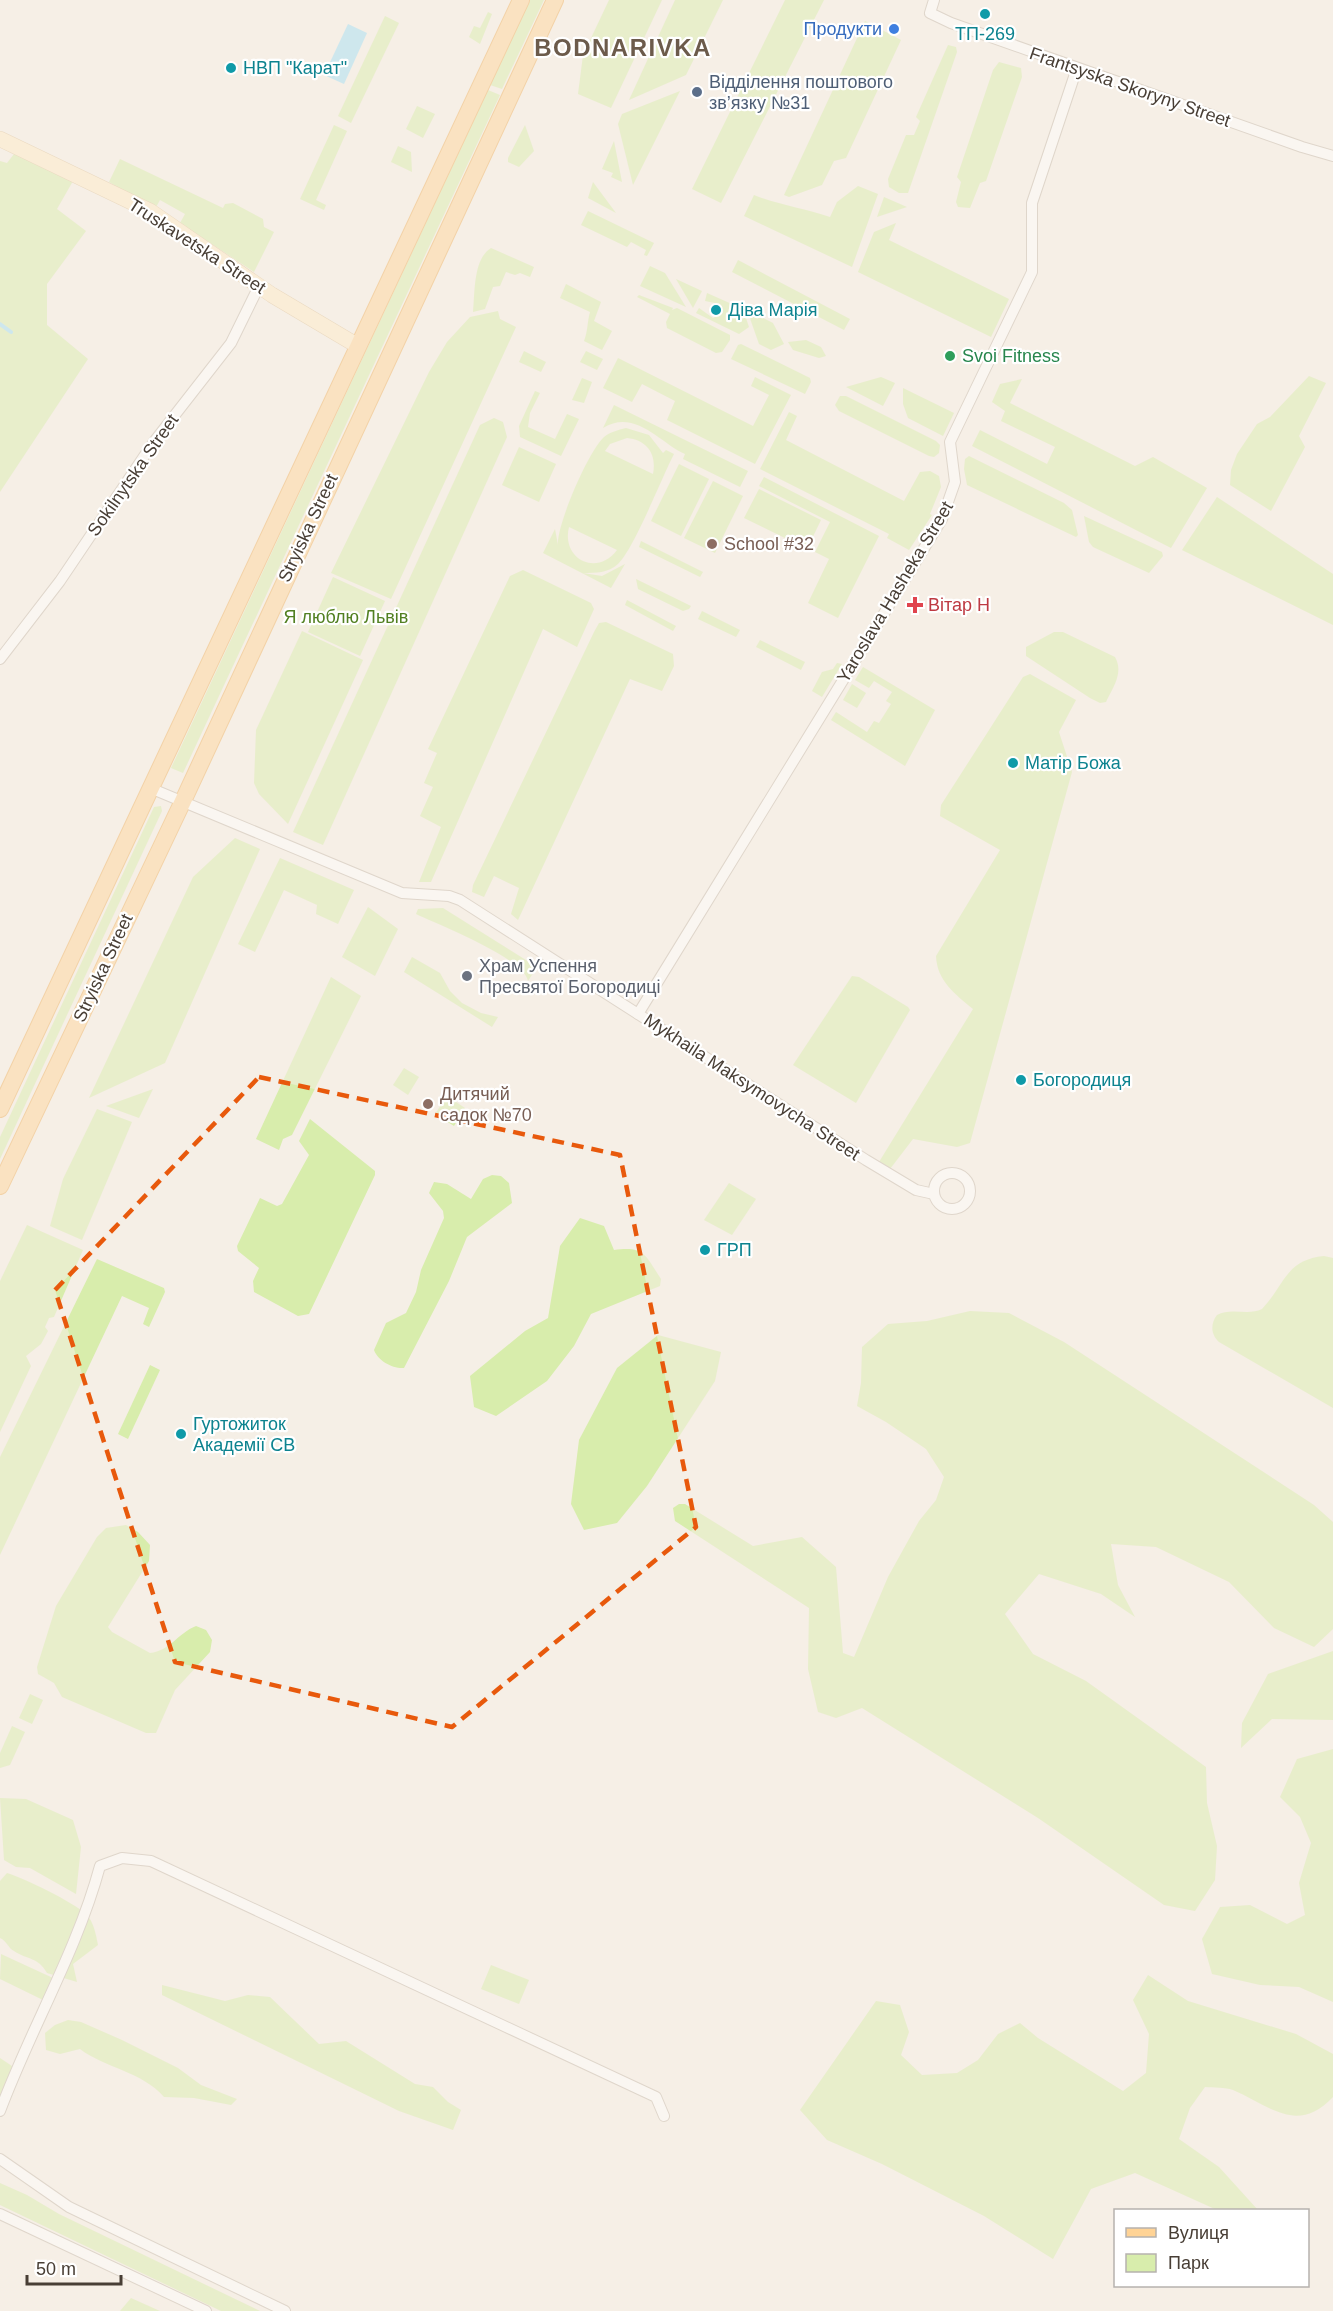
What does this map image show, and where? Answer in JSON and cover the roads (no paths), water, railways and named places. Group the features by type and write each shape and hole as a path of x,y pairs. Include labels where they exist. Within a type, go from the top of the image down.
{"main road":[{"name":"Stryiska Street","path":"0,1110 521,0"},
{"name":"Stryiska Street","path":"0,1186 183,801 555,0"}],"street":[{"name":"Frantsyska Skoryny Street","path":"934,0 930,13 987,38 1333,156"},
{"name":"Yaroslava Hasheka Street","path":"638,1014 942,519 955,482 950,442 1032,272 1032,203 1077,69"},
{"name":"Truskavetska Street","path":"0,139 150,211 259,286 358,346"},
{"name":"Sokilnytska Street","path":"0,659 60,581 153,443 231,343 259,286"},
{"name":"Mykhaila Maksymovycha Street","path":"150,788 402,893 449,896 460,900 866,1160 916,1190 934,1194"},
{"path":"0,2111 17,2064 88,1910 100,1866 122,1858 151,1860 656,2097 664,2115"},
{"path":"0,2159 69,2207 285,2311"},
{"path":"0,2214 206,2311"}],"water":[{"path":"348,24 367,33 344,84 324,75"}],"waterway":[{"path":"0,324 11,332"}],"place":[{"name":"ТП-269","path":"985,14"},
{"name":"Продукти","path":"894,29"},
{"name":"НВП \"Карат\"","path":"231,68"},
{"name":"Відділення поштового зв’язку №31","path":"697,92"},
{"name":"Діва Марія","path":"716,310"},
{"name":"Svoi Fitness","path":"950,356"},
{"name":"School #32","path":"712,544"},
{"name":"Вітар Н","path":"915,605"},
{"name":"Матір Божа","path":"1013,763"},
{"name":"Храм Успення Пресвятої Богородиці","path":"467,976"},
{"name":"Богородиця","path":"1021,1080"},
{"name":"Дитячий садок №70","path":"428,1104"},
{"name":"ГРП","path":"705,1250"},
{"name":"Гуртожиток Академії СВ","path":"181,1434"}],"district":[{"name":"BODNARIVKA","path":"623,48"}],"park label":[{"name":"Я люблю Львів","path":"346,617"}]}
